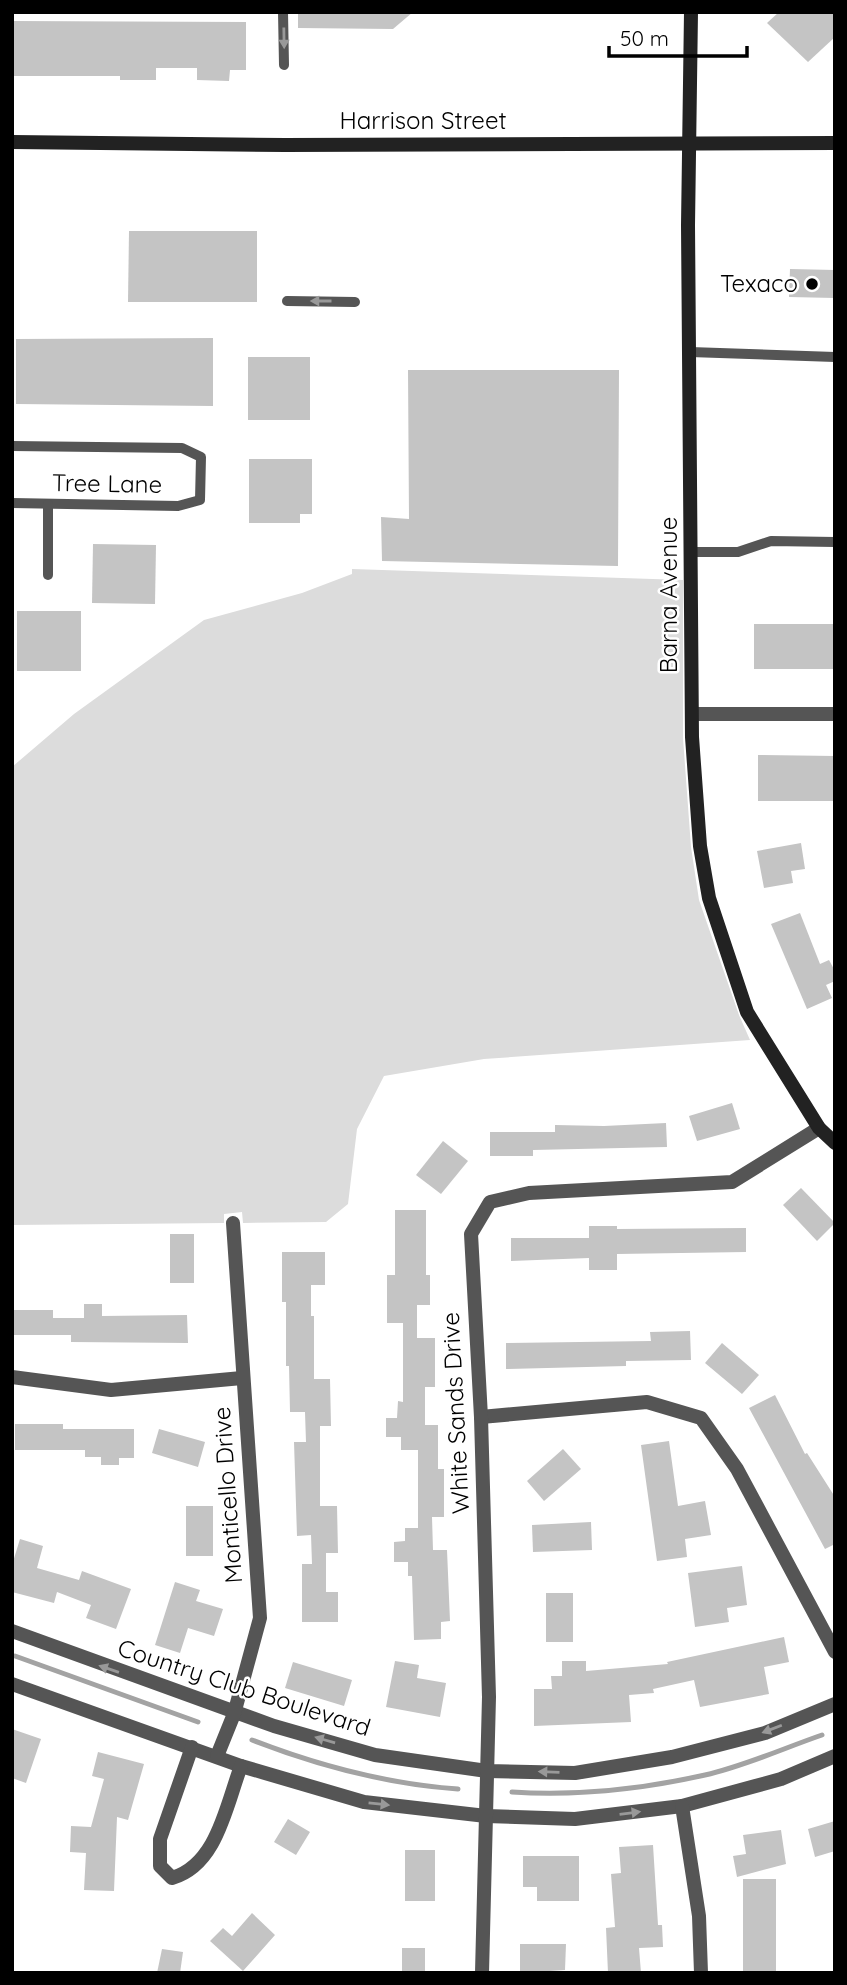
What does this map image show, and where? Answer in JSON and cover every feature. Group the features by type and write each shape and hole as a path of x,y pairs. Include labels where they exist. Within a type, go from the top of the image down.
{"street":[{"name":"Barna Avenue","path":"691,12 688,225 693,714 700,846 709,898 747,1012 819,1128 835,1143"},
{"name":"Harrison Street","path":"12,142 285,145 835,143"},
{"path":"693,714 835,714"},
{"name":"White Sands Drive","path":"482,1973 489,1697 481,1417 471,1234 490,1202 529,1193 732,1182 819,1128"},
{"name":"Monticello Drive","path":"217,1756 234,1714 260,1618 233,1223"},
{"path":"12,1377 111,1390 242,1378"},
{"path":"481,1417 646,1402 701,1418 737,1469 835,1652"},
{"name":"Country Club Boulevard","path":"12,1631 234,1714 375,1755 487,1771 575,1773 672,1757 765,1733 835,1704"},
{"path":"12,1684 241,1766 364,1802 486,1816 575,1819 682,1807 781,1779 835,1756"},
{"path":"192,1747 160,1839 160,1866 172,1878 190,1873 208,1854 241,1766"},
{"path":"682,1807 699,1916 701,1973"}],"lane":[{"path":"283,12 284,65"},
{"path":"287,301 355,302"},
{"path":"690,352 835,356"},
{"name":"Tree Lane","path":"12,446 182,448 201,457 200,500 178,506 12,503"},
{"path":"48,504 48,575"},
{"path":"692,552 738,552 771,541 835,542"}],"shaded area":[{"path":"352,569 683,580 683,738 691,847 699,900 750,1040 484,1059 384,1076 357,1129 348,1204 326,1222 243,1223 242,1212 224,1214 224,1223 12,1225 12,767 74,714 204,620 302,593 352,574"}],"building":[{"path":"298,12 413,12 393,29 298,28"},
{"path":"779,12 835,12 835,37 808,62 767,23"},
{"path":"12,21 246,22 246,70 230,70 229,81 197,80 197,68 156,68 156,80 120,80 120,76 12,76"},
{"path":"129,231 257,231 257,302 128,302"},
{"name":"Texaco","path":"790,269 835,270 835,298 789,297"},
{"path":"213,338 213,406 16,404 16,339"},
{"path":"248,357 310,357 310,420 248,420"},
{"path":"408,370 619,370 618,566 382,561 381,517 409,519"},
{"path":"249,459 312,459 312,514 300,514 300,523 249,523"},
{"path":"93,544 156,545 155,604 92,603"},
{"path":"17,611 81,611 81,671 17,671"},
{"path":"754,624 835,624 835,669 754,669"},
{"path":"758,755 835,756 835,801 758,801"},
{"path":"801,843 805,869 791,871 793,883 764,888 757,851"},
{"path":"800,913 820,964 829,960 835,971 835,981 826,985 832,998 807,1009 771,924"},
{"path":"732,1103 740,1129 697,1141 689,1116"},
{"path":"666,1123 667,1147 533,1150 533,1156 490,1156 490,1132 555,1132 555,1125"},
{"path":"443,1141 468,1161 441,1194 416,1175"},
{"path":"801,1188 835,1223 817,1241 783,1205"},
{"path":"395,1210 426,1210 426,1275 430,1275 430,1305 417,1305 417,1338 435,1338 435,1387 425,1387 425,1425 438,1425 438,1469 444,1469 444,1517 432,1517 433,1550 447,1550 450,1621 441,1622 441,1639 414,1640 412,1576 408,1576 408,1562 394,1562 394,1542 405,1541 405,1528 418,1528 418,1450 401,1450 401,1437 386,1437 386,1418 397,1418 398,1401 403,1402 403,1323 387,1323 387,1275 395,1275"},
{"path":"589,1226 617,1226 617,1229 746,1228 746,1252 617,1254 617,1270 589,1270 589,1258 511,1261 511,1238 589,1238"},
{"path":"170,1234 194,1234 194,1283 170,1283"},
{"path":"282,1252 325,1252 325,1285 311,1285 311,1316 314,1316 314,1379 330,1379 331,1426 320,1426 320,1506 337,1506 338,1553 326,1553 326,1592 338,1592 338,1622 302,1622 302,1564 312,1564 311,1535 297,1536 294,1442 306,1442 305,1412 290,1412 289,1366 286,1366 286,1302 282,1302"},
{"path":"84,1304 102,1304 102,1316 187,1315 188,1343 71,1342 71,1335 12,1335 12,1310 53,1310 53,1318 84,1318"},
{"path":"690,1331 691,1360 626,1361 626,1366 506,1369 506,1343 651,1341 650,1332"},
{"path":"722,1343 759,1375 742,1394 705,1363"},
{"path":"775,1395 805,1454 807,1453 835,1497 835,1544 825,1549 749,1408"},
{"path":"15,1424 63,1424 63,1429 134,1429 134,1458 119,1458 119,1465 101,1465 101,1457 85,1457 85,1450 15,1450"},
{"path":"159,1429 205,1442 198,1467 152,1453"},
{"path":"669,1441 678,1506 705,1501 711,1535 685,1539 687,1557 657,1561 641,1445"},
{"path":"563,1449 581,1469 544,1501 527,1481"},
{"path":"186,1506 213,1506 213,1556 186,1556"},
{"path":"591,1522 592,1550 533,1552 532,1525"},
{"path":"20,1539 43,1546 37,1568 79,1580 82,1571 131,1589 116,1629 86,1618 91,1605 57,1592 54,1603 12,1592 12,1565"},
{"path":"742,1566 747,1605 727,1608 729,1622 695,1627 688,1573"},
{"path":"175,1582 200,1590 196,1601 223,1609 214,1636 188,1628 180,1653 155,1645"},
{"path":"546,1593 573,1593 573,1642 546,1642"},
{"path":"784,1637 789,1662 764,1667 769,1694 700,1707 694,1680 653,1689 654,1693 629,1695 631,1722 534,1726 534,1689 552,1689 551,1676 562,1676 562,1661 586,1661 586,1671 668,1664 667,1662"},
{"path":"395,1661 419,1665 417,1678 446,1683 440,1717 386,1707"},
{"path":"293,1662 352,1680 344,1706 285,1688"},
{"path":"12,1729 41,1739 26,1783 12,1778"},
{"path":"98,1752 144,1764 128,1820 117,1817 114,1891 84,1890 86,1853 70,1852 71,1826 91,1827 104,1779 92,1776"},
{"path":"288,1819 310,1832 296,1855 274,1842"},
{"path":"835,1821 835,1851 815,1857 808,1829"},
{"path":"781,1830 786,1864 737,1877 733,1856 746,1854 743,1835"},
{"path":"653,1845 658,1925 662,1925 663,1947 639,1948 641,1973 608,1973 606,1928 615,1927 611,1874 621,1873 619,1847"},
{"path":"405,1850 435,1850 435,1901 405,1901"},
{"path":"523,1856 579,1856 579,1901 537,1901 537,1887 523,1887"},
{"path":"743,1879 776,1879 776,1973 743,1973"},
{"path":"252,1913 275,1935 243,1971 210,1941 223,1928 232,1936"},
{"path":"520,1944 566,1944 565,1970 520,1973"},
{"path":"402,1948 425,1948 425,1973 402,1973"},
{"path":"162,1949 183,1952 180,1973 157,1973"}],"waterway":[{"path":"15,1656 198,1722"},
{"path":"512,1792 584,1792 681,1780 735,1767 822,1735"},
{"path":"252,1740 353,1772 405,1783 458,1789"}],"place":[{"name":"Texaco","path":"812,284"}]}
